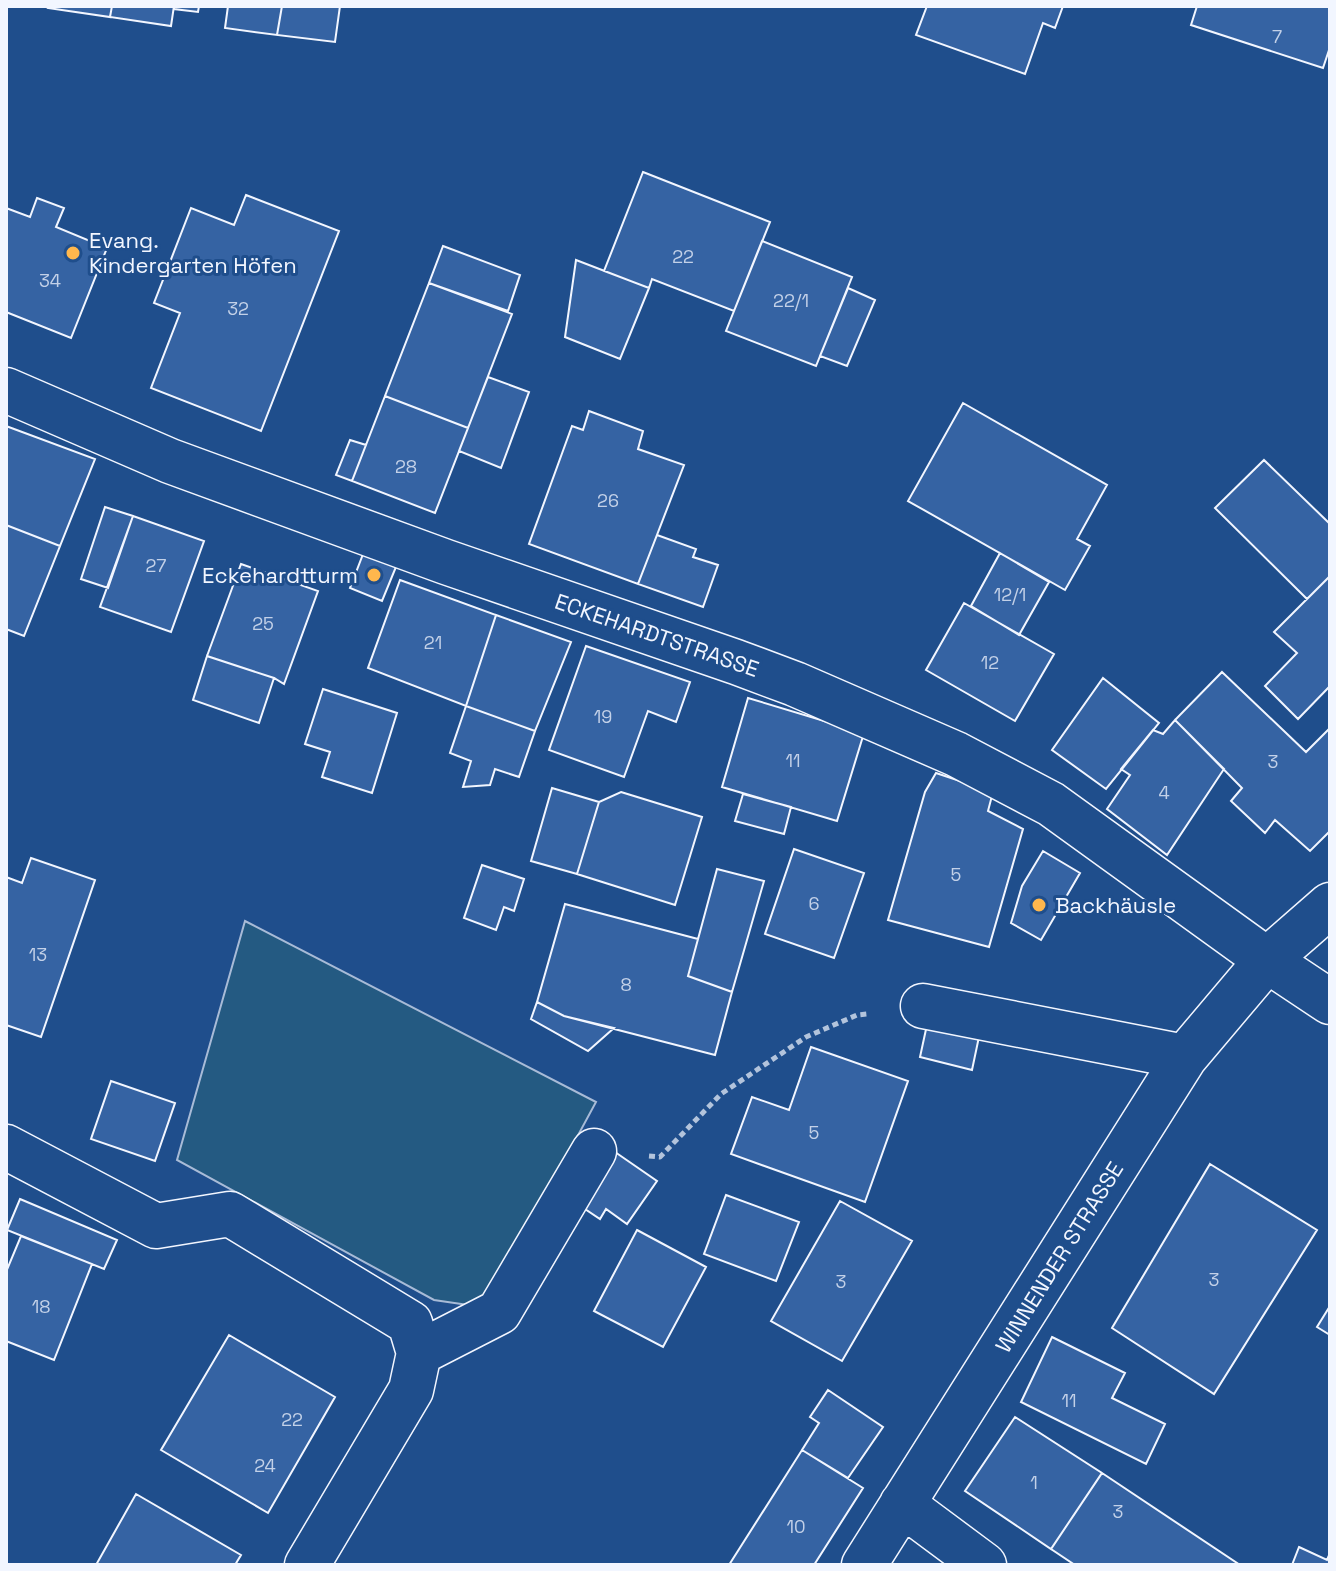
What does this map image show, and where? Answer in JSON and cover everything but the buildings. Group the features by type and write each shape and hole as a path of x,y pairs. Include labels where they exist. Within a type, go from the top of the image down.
{"street":[{"name":"ECKEHARDTSTRASSE","path":"6,390 184,467 780,678 956,754 1051,804 1330,1002"},
{"name":"WINNENDER STRASSE","path":"864,1565 1185,1057 1267,960 1330,905"},
{"path":"923,1006 1185,1057"},
{"path":"6,1147 156,1226 230,1214 410,1323 419,1353 411,1390 307,1565"},
{"path":"419,1353 499,1312 594,1151"},
{"path":"902,1504 984,1565"}],"path":[{"path":"594,1151 660,1157 721,1094 806,1037 857,1015 923,1006"}],"shaded area":[{"path":"245,921 596,1102 496,1287 468,1305 434,1300 177,1160"}],"place":[{"name":"Evang. Kindergarten Höfen","path":"73,253"},
{"name":"Eckehardtturm","path":"374,575"},
{"name":"Backhäusle","path":"1039,905"}]}
